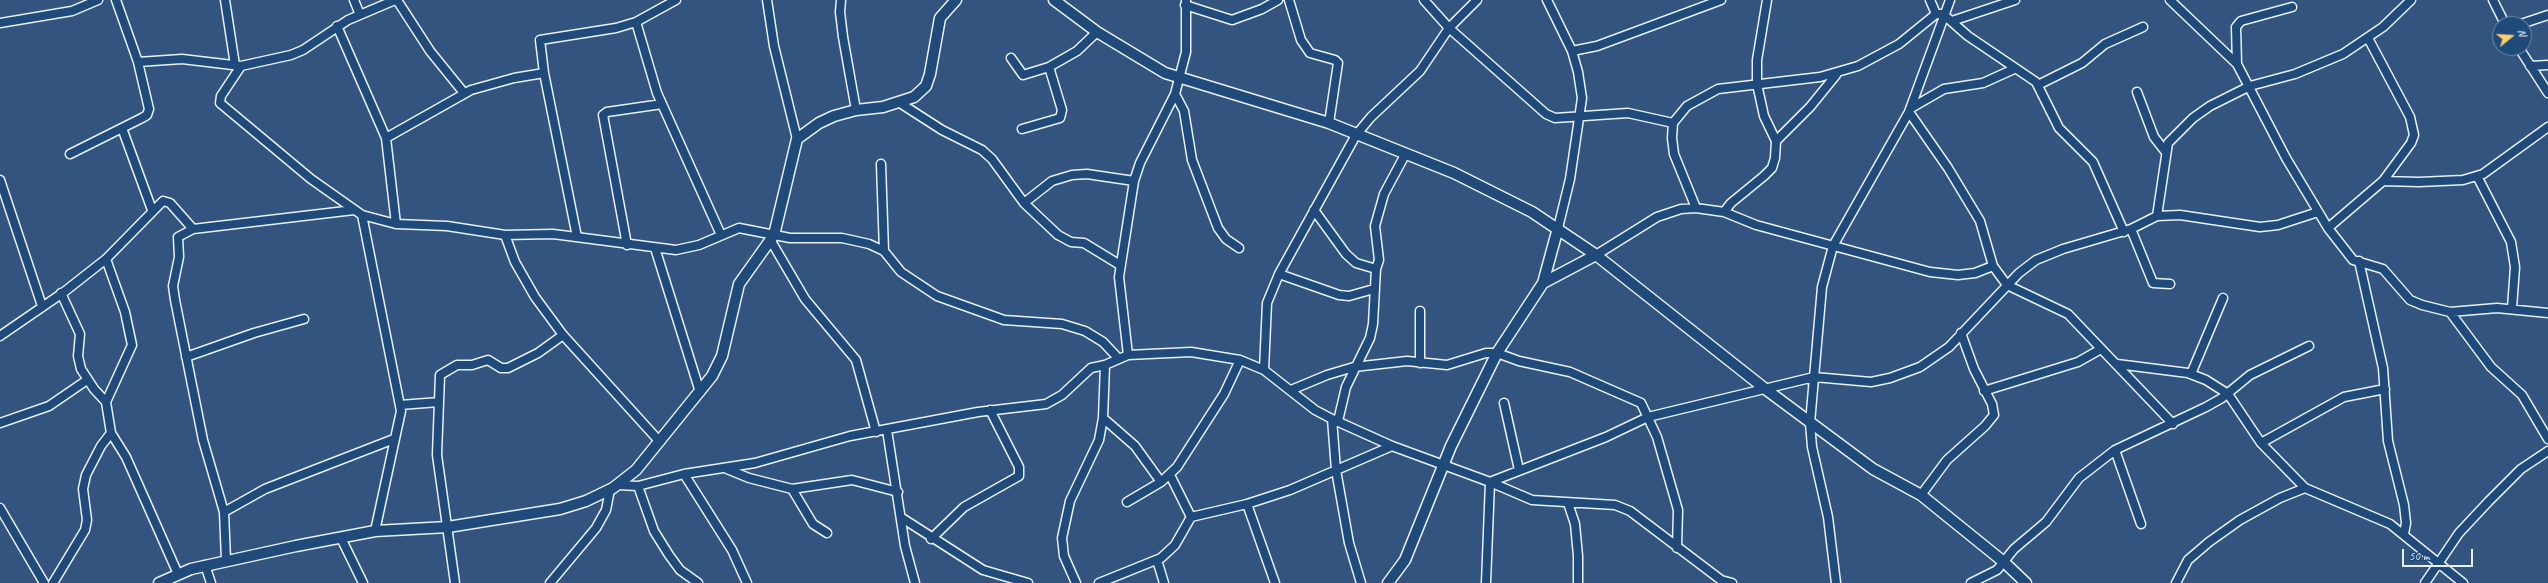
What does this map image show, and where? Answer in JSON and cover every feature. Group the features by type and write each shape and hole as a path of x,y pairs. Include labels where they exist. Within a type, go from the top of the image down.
{"street":[{"path":"0,23 72,11 98,0"},
{"path":"70,154 147,115 149,109 138,62 116,0"},
{"path":"226,0 238,66 221,96 220,103 311,179 362,216 396,224 448,226 505,235 577,237 627,245 676,250 689,248 739,228 747,228 772,238 842,238 869,244 884,251 901,272 937,296 1004,320 1062,324 1077,329 1103,342 1118,358"},
{"path":"354,0 360,15"},
{"path":"138,62 182,59 238,66 303,50 337,26 396,0 430,51 464,93"},
{"path":"658,0 661,9"},
{"path":"577,237 539,43 543,38 616,28 636,22 676,0"},
{"path":"159,583 178,574 205,565 375,531 448,526 560,509 586,501 614,487 636,470 712,376 722,356 740,284 772,238 797,139 774,46 766,0"},
{"path":"841,0 840,12 842,37 856,110"},
{"path":"797,139 819,123 856,110 900,103 914,97 926,86 940,18 956,0"},
{"path":"1054,0 1097,32 1178,78 1329,123 1460,176 1532,212 1558,228 1596,255 1764,388 1872,469 1921,496 2005,563 2026,583"},
{"path":"1128,355 1120,265 1126,245 1134,181 1140,163 1175,94 1186,52 1186,3 1232,20 1262,9 1278,0"},
{"path":"1289,0 1301,40 1310,53 1335,60 1338,63 1329,123"},
{"path":"1424,0 1449,28 1546,114 1555,118 1580,115 1628,114 1673,123"},
{"path":"1264,370 1267,303 1280,274 1356,135 1371,117 1420,71 1449,28 1477,0"},
{"path":"1388,583 1405,560 1443,466 1497,353 1543,283 1558,228 1570,179 1582,98 1578,72 1572,51 1547,0"},
{"path":"1572,51 1597,46 1721,0"},
{"path":"1724,212 1731,203 1751,189 1772,168 1776,158 1776,141 1764,116 1757,84 1757,60 1767,0"},
{"path":"1930,0 1939,14 1952,21 1968,36 2014,69 2030,77 2038,85 2060,128 2093,162 2153,283 2170,284"},
{"path":"1696,208 1674,154 1673,123 1687,106 1718,89 1836,75 1858,66 1888,50 1939,14 1950,0"},
{"path":"1952,21 2015,0"},
{"path":"2170,0 2237,64 2250,86 2282,152 2328,228 2353,260 2383,269 2410,300 2450,312 2512,308 2548,313"},
{"path":"2157,216 2168,143 2193,118 2210,106 2250,86 2319,65 2343,54 2368,38 2411,0"},
{"path":"2493,0 2500,16"},
{"path":"2237,64 2236,27 2241,21 2292,6"},
{"path":"1836,583 1828,516 1812,447 1810,423 1822,287 1833,246 1910,110 1939,14"},
{"path":"2532,20 2548,15"},
{"path":"636,22 652,79 721,235"},
{"path":"337,26 386,138 396,224"},
{"path":"2038,85 2082,63 2105,44 2143,27"},
{"path":"1011,58 1022,75 1049,67 1076,51 1097,32"},
{"path":"2328,228 2383,181 2411,143 2413,126 2368,38"},
{"path":"2524,56 2548,93"},
{"path":"2530,66 2548,64"},
{"path":"1022,129 1057,121 1062,115 1049,67"},
{"path":"1910,110 1944,89 1983,83 2014,69"},
{"path":"386,138 464,93 514,78 544,73"},
{"path":"1776,141 1810,106 1836,75"},
{"path":"2137,92 2154,137 2166,151"},
{"path":"1175,94 1184,111 1192,160 1218,228 1226,239 1239,248"},
{"path":"900,103 942,130 982,150 992,159 1024,203 1043,222 1066,240 1084,243 1120,265"},
{"path":"627,245 603,115 607,112 662,104"},
{"path":"1910,110 1948,168 1980,221 1993,266 2007,285 2068,314 2173,424"},
{"path":"2383,181 2419,182 2463,180 2477,176 2483,174 2548,127"},
{"path":"122,128 152,210"},
{"path":"1360,583 1350,544 1336,470 1335,420 1354,367 1370,338 1374,311 1376,269 1379,260 1375,226 1384,194 1406,153"},
{"path":"881,164 884,251"},
{"path":"1024,203 1052,181 1072,175 1087,174 1134,181"},
{"path":"2477,176 2511,242 2515,267 2512,308"},
{"path":"0,180 42,306"},
{"path":"0,336 61,294 106,259 158,203 166,200 193,229"},
{"path":"1543,283 1596,255 1657,217 1682,209 1696,208 1724,212 1756,225 1930,272 1958,275 1975,273 1993,266"},
{"path":"226,560 224,512 203,440 173,286 179,257 178,237 193,229 354,210"},
{"path":"1314,210 1346,254 1356,263 1376,269"},
{"path":"1490,482 1606,437 1648,417 1814,377 1871,382 1890,378 1920,367 1948,347 2007,285 2036,260 2063,249 2128,231 2157,216 2180,215 2260,227 2278,225 2318,212"},
{"path":"362,216 401,412 375,531"},
{"path":"505,235 516,262 535,297 563,335 586,363 605,380 660,442"},
{"path":"772,238 805,300 856,360 876,432"},
{"path":"655,248 700,392"},
{"path":"106,259 125,312 132,345 106,402"},
{"path":"2359,261 2383,368 2388,441 2404,505 2406,524 2404,534"},
{"path":"1280,274 1349,296 1374,288"},
{"path":"61,294 80,334 79,362 87,380 106,402 111,432 126,457 178,574"},
{"path":"2191,374 2223,298"},
{"path":"1420,311 1420,363"},
{"path":"2450,312 2491,367 2522,395 2548,439"},
{"path":"186,357 254,333 304,320"},
{"path":"1921,496 1947,460 1993,418 1992,404 1984,391 1961,333"},
{"path":"455,583 437,455 440,375 445,370 457,365 472,365 488,360 501,368 508,368 538,354 563,335"},
{"path":"1971,583 1997,570 2005,563 2014,550 2046,522 2079,478 2115,450 2173,424 2228,394 2250,375 2309,346"},
{"path":"1984,391 2078,362 2101,349"},
{"path":"614,487 638,486 684,474 727,469 850,436 990,410 1046,404 1062,395 1091,368 1105,365 1118,358 1128,355 1191,352 1240,360 1264,370 1315,410 1335,420 1392,446 1490,482 1532,500 1615,505 1630,512 1721,581 1732,583"},
{"path":"1291,390 1327,375 1354,367 1393,362 1447,365 1486,353 1497,353 1519,361 1570,372 1598,383 1641,403 1648,417 1661,452 1678,510 1677,548"},
{"path":"1127,502 1170,475 1201,432 1224,394 1240,360"},
{"path":"2117,364 2191,374 2228,394 2261,444 2305,488 2390,524 2404,534 2437,564 2463,583"},
{"path":"1076,583 1064,556 1062,538 1064,522 1077,482 1099,440 1103,418 1105,365"},
{"path":"0,423 49,406 87,380"},
{"path":"2261,444 2344,397 2385,389"},
{"path":"400,404 439,402"},
{"path":"1504,403 1519,470"},
{"path":"931,539 964,507 1019,476 1020,467 990,410"},
{"path":"1103,418 1135,446 1161,482"},
{"path":"887,430 898,492 905,546 915,583"},
{"path":"53,583 85,530 87,520 83,490 86,475 101,446 111,432"},
{"path":"224,512 265,489 394,439"},
{"path":"1099,583 1157,560 1175,545 1191,517 1247,504 1290,490 1392,446"},
{"path":"2115,450 2141,524"},
{"path":"2425,583 2459,533 2510,479 2548,451"},
{"path":"727,469 792,489 852,480 898,492"},
{"path":"684,474 732,550 747,583"},
{"path":"1170,475 1191,517"},
{"path":"1486,583 1490,482"},
{"path":"638,486 654,531 680,570 698,583"},
{"path":"550,583 596,528 606,510 614,487"},
{"path":"2176,583 2188,560 2209,542 2240,520 2280,498 2305,488"},
{"path":"792,489 813,524 827,533"},
{"path":"1568,503 1575,524 1578,556 1578,583"},
{"path":"1247,504 1275,583"},
{"path":"0,508 44,583"},
{"path":"902,518 931,539 983,570 1028,583"},
{"path":"341,538 363,583"},
{"path":"1157,560 1164,583"},
{"path":"205,565 211,583"}]}
